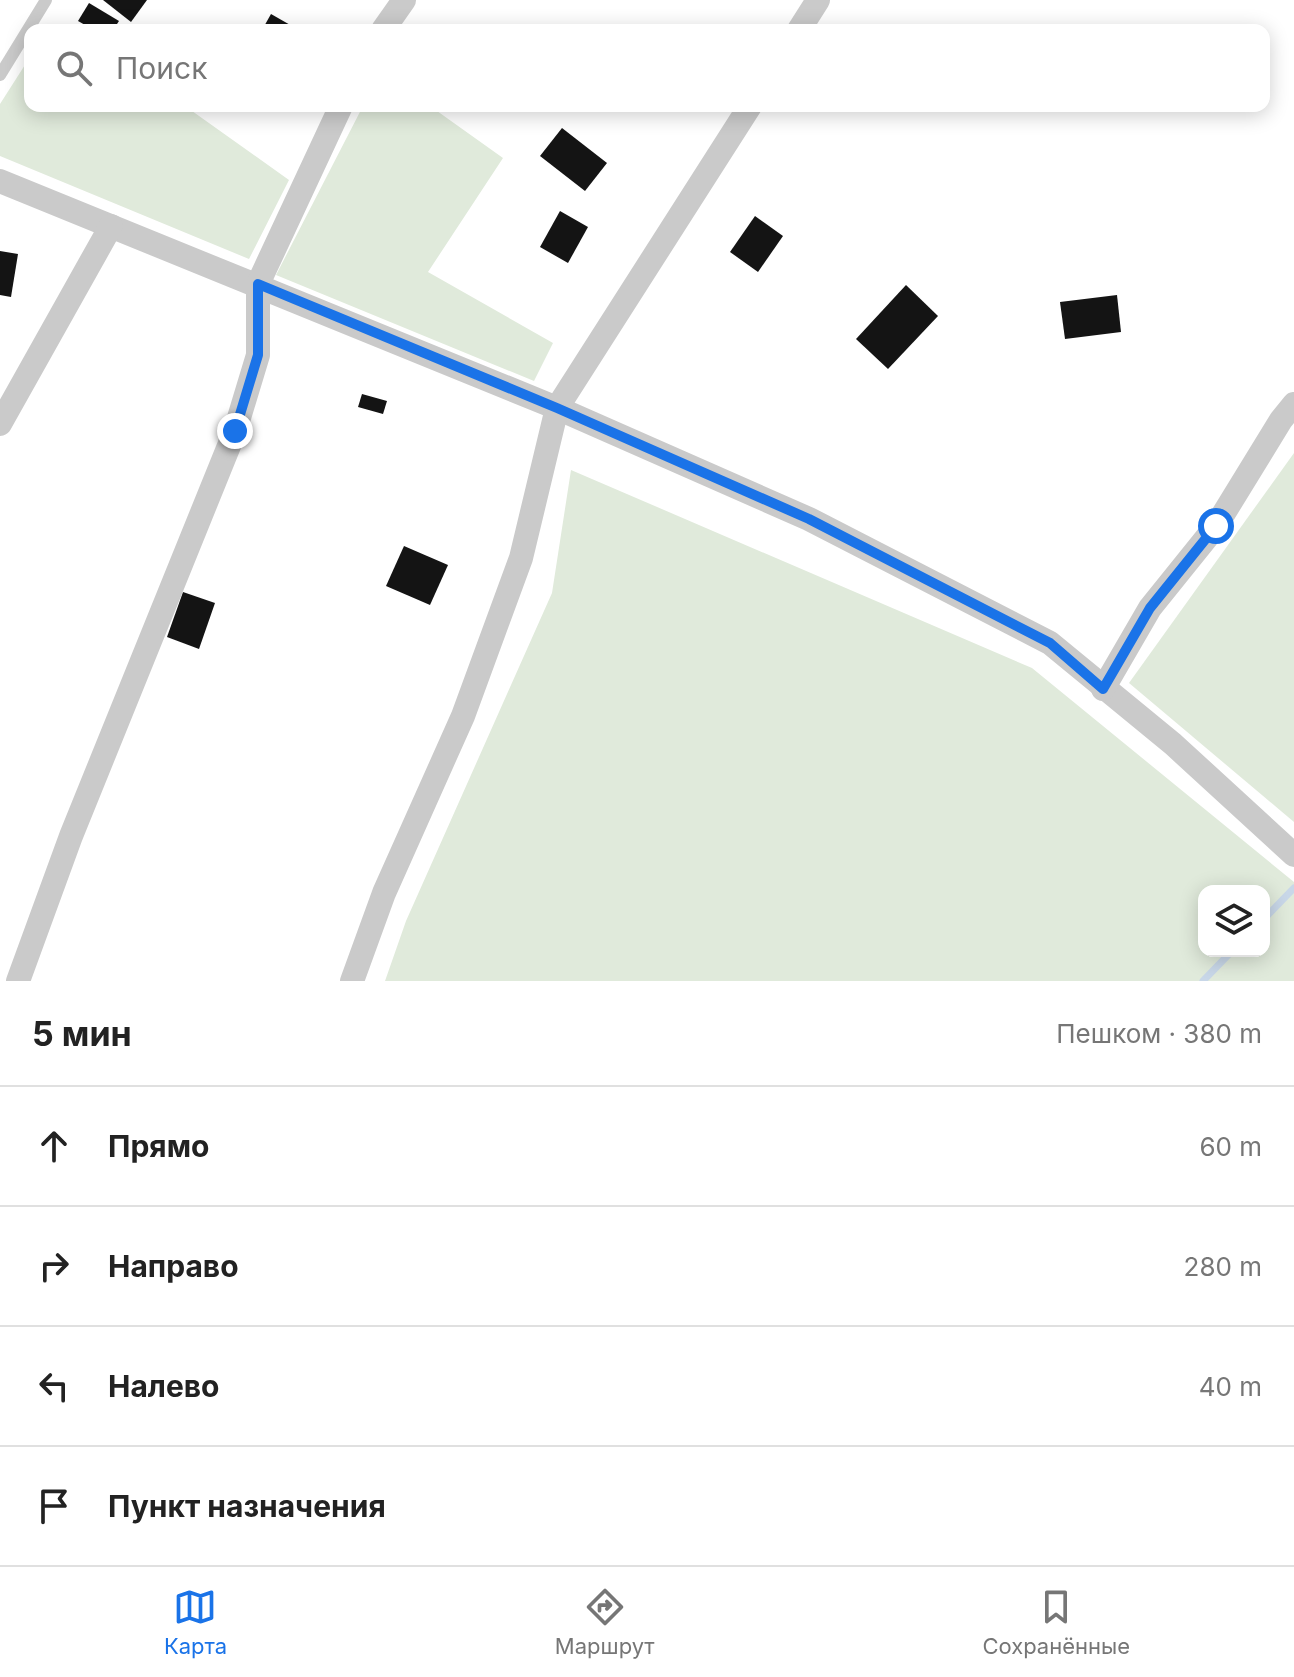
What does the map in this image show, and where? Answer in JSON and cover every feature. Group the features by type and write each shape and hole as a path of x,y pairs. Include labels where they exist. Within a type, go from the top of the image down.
{"street":[{"path":"387,24 404,0"},
{"path":"803,24 818,0"},
{"path":"18,981 71,836 235,431 258,355 258,284 338,112"},
{"path":"352,981 384,893 463,716 521,558 557,408 746,112"},
{"path":"0,181 557,408 809,519 1050,643 1173,744 1294,855"},
{"path":"0,424 111,226"},
{"path":"1103,689 1150,608 1216,526 1294,404"}],"lane":[{"path":"31,24 46,0"},
{"path":"0,75 24,36"}],"green space":[{"path":"24,66 24,112 193,112 289,180 249,259 0,156 0,104"},
{"path":"360,112 438,112 503,158 428,272 553,343 534,381 276,275"},
{"path":"1294,453 1294,822 1129,683"},
{"path":"571,470 1032,668 1294,882 1294,981 385,981 406,921 552,593"}],"building":[{"path":"103,0 147,0 131,22"},
{"path":"89,3 119,21 117,24 83,24 78,21"},
{"path":"271,14 288,24 265,24"},
{"path":"562,128 607,163 585,191 540,156"},
{"path":"560,211 588,227 568,263 540,247"},
{"path":"755,216 783,236 758,272 730,252"},
{"path":"0,251 18,254 11,297 0,295"},
{"path":"906,285 938,316 888,369 856,339"},
{"path":"1117,295 1121,332 1065,339 1060,302"},
{"path":"362,394 387,401 383,414 358,407"},
{"path":"404,546 448,565 430,605 386,586"},
{"path":"183,592 215,603 199,649 167,637"}],"waterway":[{"path":"1270,913 1294,888"},
{"path":"1203,981 1226,957"}],"route":[{"path":"235,431 258,355 258,284 557,408 809,519 1050,643 1103,689 1150,608 1216,526"}]}
